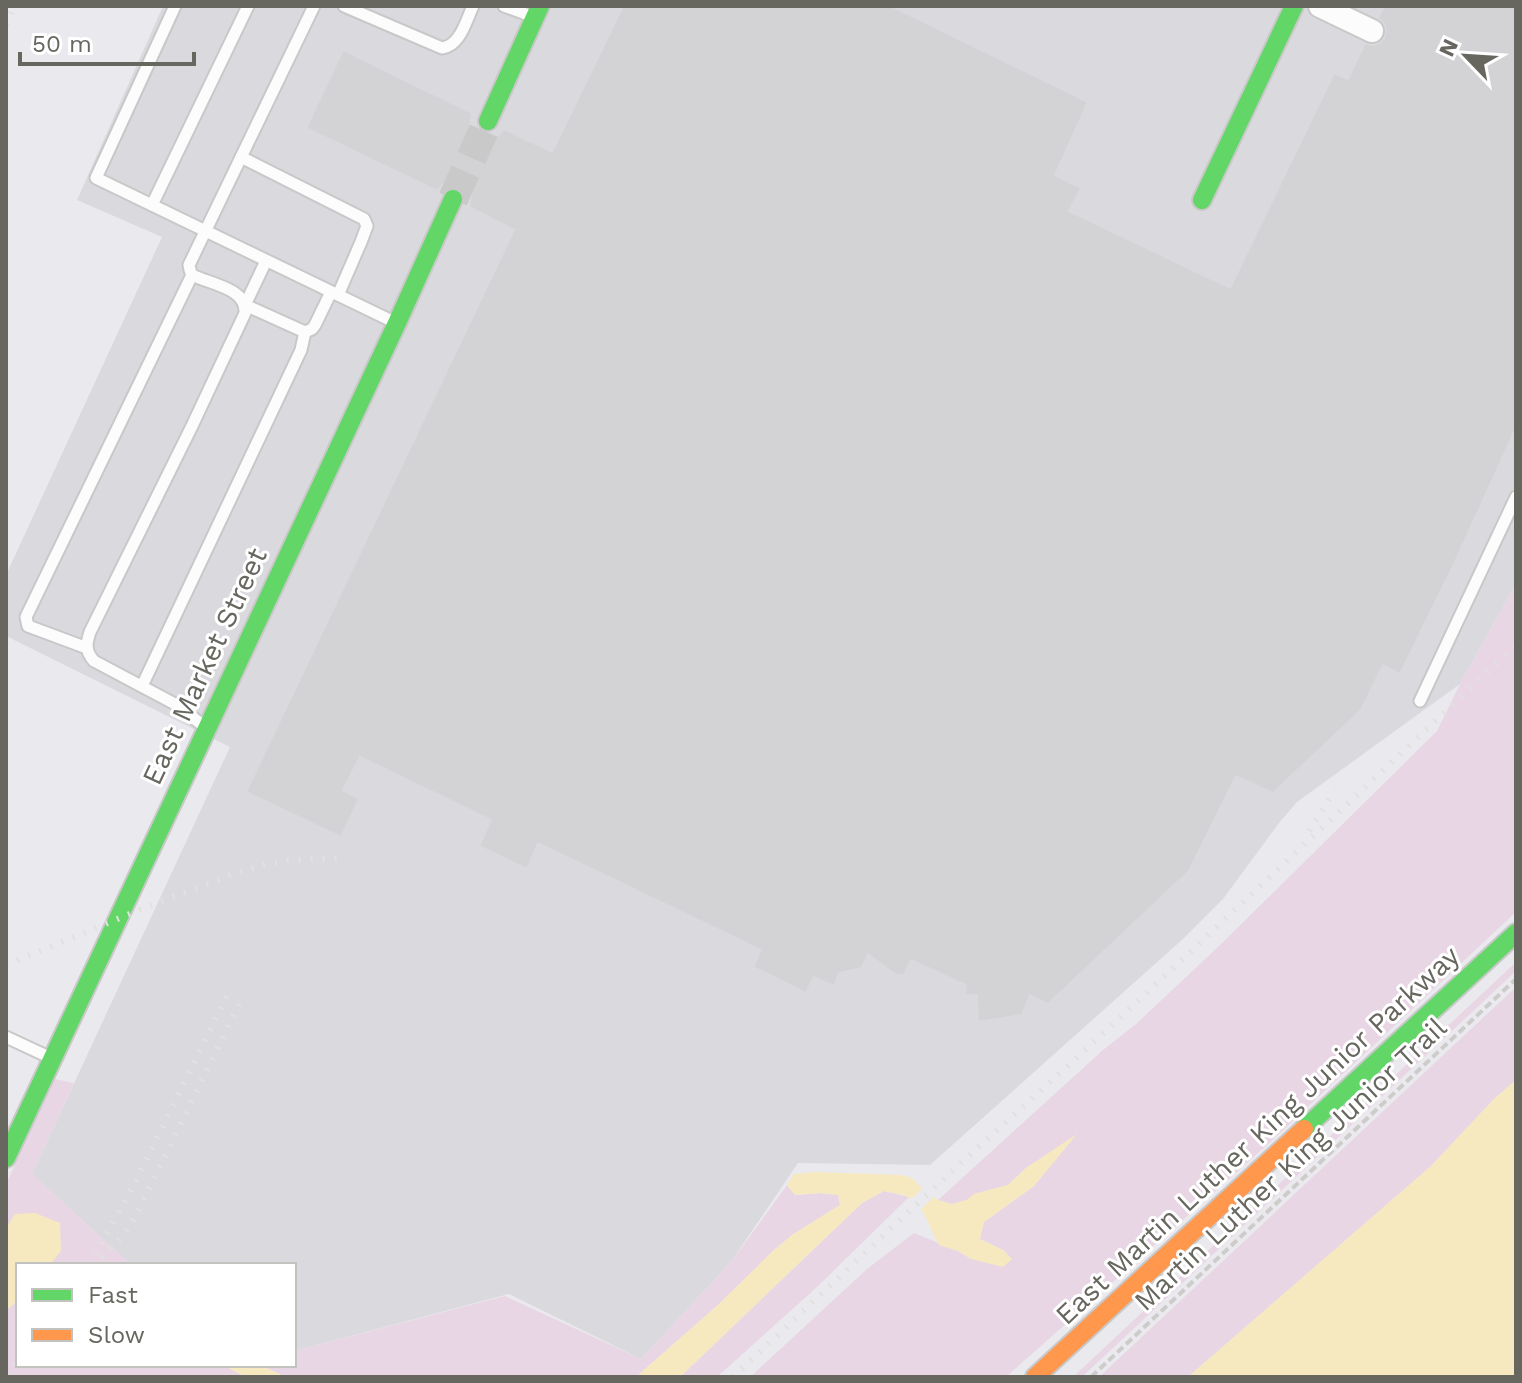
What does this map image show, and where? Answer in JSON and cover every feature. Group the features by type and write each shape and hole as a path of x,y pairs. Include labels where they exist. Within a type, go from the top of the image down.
{"street":[{"path":"1202,200 1294,6"},
{"path":"1320,6 1372,31"},
{"path":"488,121 538,12"},
{"name":"East Market Street","path":"6,1158 453,199"},
{"name":"East Martin Luther King Junior Parkway","path":"1035,1377 1516,933"}],"lane":[{"path":"175,6 96,178 397,323"},
{"path":"152,205 248,6"},
{"path":"241,157 364,219 367,226 334,293 315,325 305,332 245,305 241,297 234,293 192,275 189,265 205,231 314,6"},
{"path":"344,6 425,42 448,48 454,44 473,6"},
{"path":"504,6 538,12"},
{"path":"207,727 175,704 94,661 87,648 90,632 192,426 266,261"},
{"path":"87,648 28,626 26,617 192,275"},
{"path":"142,686 301,350 305,332"},
{"path":"1420,701 1516,497"},
{"path":"6,1037 52,1058"}],"path":[{"name":"Martin Luther King Junior Trail","path":"1091,1377 1516,979"}],"shaded area":[{"path":"163,6 1516,6 1516,584 1460,684 1297,802 1223,899 1183,939 930,1165 798,1163 731,1262 641,1359 509,1294 296,1350 296,1263 129,1263 32,1174 230,747 6,636 6,575 162,237 77,200"},
{"path":"1516,584 1516,912 1266,1146 1006,1377 750,1377 867,1269 914,1233 971,1259 1011,1259 1003,1250 980,1239 984,1222 1034,1186 1074,1137 1026,1168 1008,1185 974,1194 967,1200 952,1204 938,1200 1219,946 1437,731"},
{"path":"1516,962 1516,971 1082,1377 1073,1377"},
{"path":"1516,987 1516,1080 1431,1166 1188,1377 1099,1377"},
{"path":"55,1079 74,1083 32,1174 129,1263 16,1263 16,1367 227,1367 246,1377 6,1377 6,1184"},
{"path":"1516,1080 1516,1377 1188,1377 1431,1166"},
{"path":"1077,1134 1034,1186 984,1222 980,1239 1003,1250 1012,1259 1003,1267 971,1259 939,1245 924,1214 910,1198 884,1191 862,1203 680,1377 636,1377 718,1305 774,1250 840,1205 838,1195 795,1195 787,1185 794,1174 901,1175 912,1178 938,1200 952,1204 967,1200 974,1194 1008,1185 1026,1168"},
{"path":"787,1185 795,1195 838,1195 840,1205 774,1250 718,1305 636,1377 286,1377 264,1367 296,1367 296,1350 505,1296 641,1359 731,1262"},
{"path":"884,1191 909,1197 816,1288 717,1377 680,1377 862,1203"},
{"path":"35,1213 60,1223 61,1251 52,1263 16,1263 16,1302 6,1311 6,1228 15,1214"},
{"path":"227,1367 264,1367 286,1377 246,1377"}],"pier":[{"path":"925,1186 937,1194 918,1212 908,1202"}],"building":[{"path":"623,6 891,6 1088,102 1055,175 1081,188 1069,211 1230,288 1334,73 1348,79 1365,43 1374,45 1384,38 1386,29 1378,18 1384,6 1516,6 1516,428 1454,564 1400,674 1383,665 1361,710 1273,793 1236,776 1189,871 1048,1004 1030,995 1022,1015 978,1022 977,995 965,995 966,985 911,960 904,975 896,975 868,954 862,968 839,973 834,986 814,977 806,993 753,967 761,950 538,843 527,869 479,846 491,820 360,757 343,790 359,799 341,837 246,792 514,230 469,207 471,196 461,183 450,181 437,191 306,128 343,50 472,113 470,124 480,137 491,139 504,129 552,152"}],"tunnel":[{"path":"453,199 488,121"}],"railway":[{"path":"6,25 14,6"},
{"path":"733,1377 1516,645"},
{"path":"1309,831 1335,790"},
{"path":"6,965 233,874 289,860 340,858"},
{"path":"90,1263 134,1185 227,995"},
{"path":"102,1258 136,1215 240,1002"},
{"path":"6,1374 16,1362"}],"traffic: fast":[{"path":"488,121 540,6"},
{"path":"1202,200 1294,6"},
{"path":"6,1158 453,199"},
{"path":"1304,1129 1516,933"}],"traffic: slow":[{"path":"1035,1377 1304,1129"}]}
